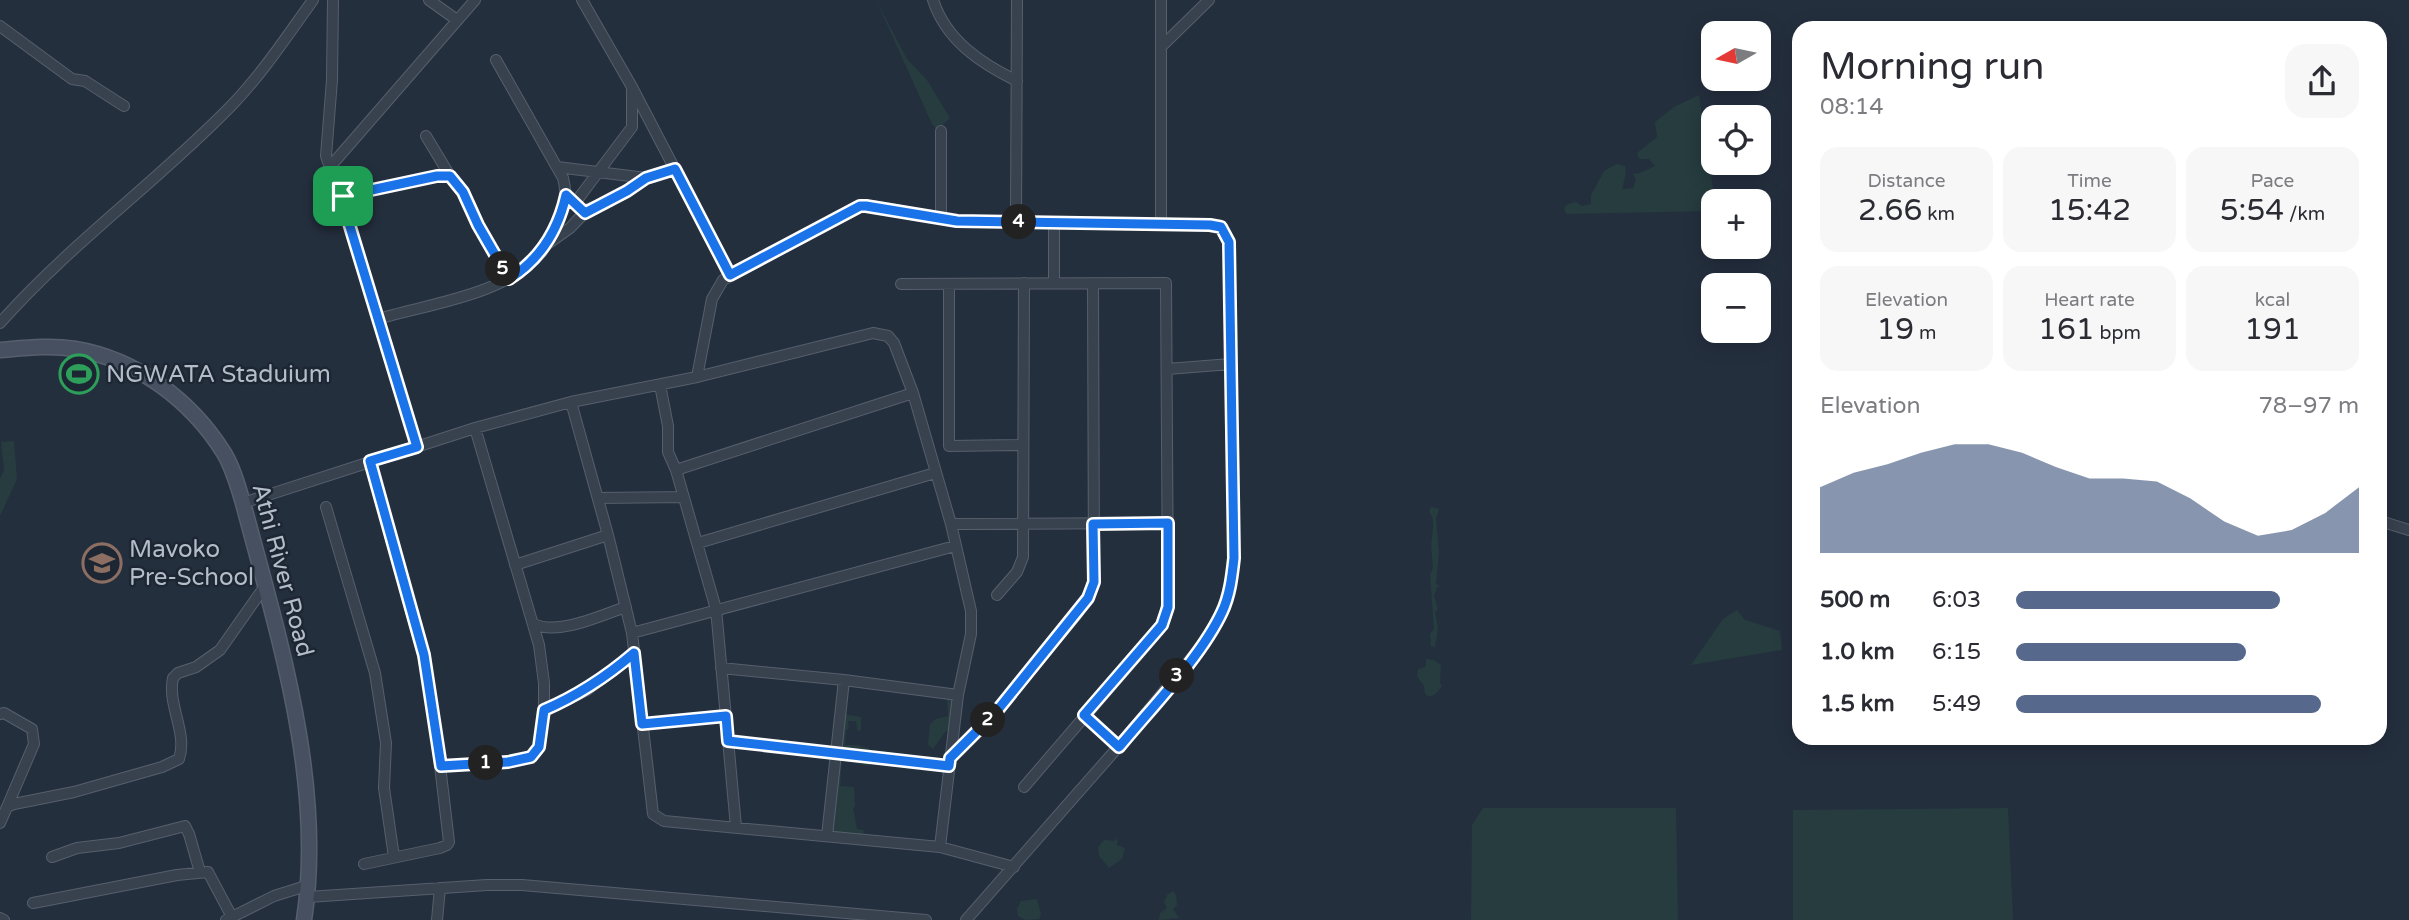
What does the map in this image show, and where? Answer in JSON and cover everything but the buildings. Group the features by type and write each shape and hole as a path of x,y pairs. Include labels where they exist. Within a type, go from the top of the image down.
{"main road":[{"name":"Athi River Road","path":"0,350 50,347 75,349 133,368 161,384 209,432 225,454 243,503 292,693 298,728 306,809 308,891 304,920"}],"street":[{"path":"0,323 17,303 106,218 170,164 232,105 267,64 313,0"},
{"path":"333,0 332,80 326,143 329,168 343,196 417,447"},
{"path":"429,0 457,20"},
{"path":"329,168 457,20 464,5 474,0"},
{"path":"582,0 632,87 730,275"},
{"path":"933,0 939,19 954,38 990,68 1017,81"},
{"path":"1016,222 1017,0"},
{"path":"1161,0 1161,224"},
{"path":"1161,47 1209,0"},
{"path":"0,26 72,79 85,81 124,106"},
{"path":"496,60 557,166 571,199 585,213"},
{"path":"545,246 562,211 632,127 632,87"},
{"path":"941,131 941,219"},
{"path":"426,136 463,192 478,225 509,279"},
{"path":"557,166 646,178"},
{"path":"378,319 471,293 509,279 524,269 545,246 585,213 646,178 675,169"},
{"path":"343,196 437,176 450,176"},
{"path":"697,377 716,289 730,275 860,206 881,207 957,221 1210,225 1221,227 1225,232 1229,242 1234,558 1229,592 1223,610 1207,639 1119,747 966,920"},
{"path":"1054,224 1054,283"},
{"path":"997,595 1021,565 1024,283"},
{"path":"949,762 996,712 1084,606 1094,582 1093,283"},
{"path":"901,284 1166,283 1168,607 1162,625 1024,787"},
{"path":"949,284 949,446 1023,446"},
{"path":"243,503 475,428 571,402 697,377 873,334 888,336 894,343 913,393 951,524 971,611 971,634 958,695 940,847"},
{"path":"1167,369 1231,364"},
{"path":"660,384 668,426 668,452 676,470 716,609 736,827"},
{"path":"676,470 913,393"},
{"path":"571,402 632,633 653,814 664,821 940,847 1014,867"},
{"path":"441,766 508,762 531,757 539,747 544,710 544,684 534,624 475,428"},
{"path":"364,864 447,845 449,842 441,766 424,655 370,461"},
{"path":"698,543 935,473"},
{"path":"598,498 683,497"},
{"path":"326,507 375,673 386,743 384,788 394,857"},
{"path":"951,524 1168,523"},
{"path":"2387,523 2409,530"},
{"path":"515,565 608,535"},
{"path":"632,633 955,546"},
{"path":"7,807 74,792 162,767 179,759 181,749 171,694 173,678 178,673 196,667 220,650 265,586"},
{"path":"534,624 544,629 558,628 626,607"},
{"path":"544,710 597,683 634,653"},
{"path":"721,668 958,695"},
{"path":"827,836 844,680"},
{"path":"0,714 4,713 32,729 34,734 31,751 0,823"},
{"path":"1084,715 1119,747"},
{"path":"642,724 726,716"},
{"path":"728,741 949,762"},
{"path":"52,857 77,848 119,843 184,827 189,834 200,872"},
{"path":"33,903 208,872 229,919 274,896 308,891 522,885 926,920"},
{"path":"437,920 440,888"}],"green space":[{"path":"876,0 907,59 927,80 950,118 937,130 932,124"},
{"path":"1699,95 1701,175 1711,175 1713,189 1701,189 1701,211 1566,214 1564,208 1568,204 1591,204 1591,195 1604,171 1617,164 1625,166 1622,189 1633,188 1636,180 1633,174 1655,166 1649,159 1639,159 1637,153 1657,137 1655,122 1674,107"},
{"path":"14,441 17,479 0,516 0,479 4,470 1,442"},
{"path":"1431,507 1439,509 1436,519 1439,551 1436,584 1440,586 1434,596 1438,609 1435,612 1438,628 1435,647 1431,646 1430,634 1434,629 1430,575 1433,568 1433,519 1429,511"},
{"path":"1737,610 1745,620 1780,631 1782,650 1691,665 1723,619"},
{"path":"1426,659 1441,665 1442,686 1432,696 1425,694 1424,686 1417,676 1418,669 1426,667"},
{"path":"947,699 952,699 954,712 951,731 946,731 933,749 928,745 930,724 936,719 948,716"},
{"path":"844,714 861,717 861,731 857,730 856,721 848,721 845,745 870,749 871,753 841,751"},
{"path":"840,757 872,760 869,766 842,760 840,786 854,787 853,808 857,829 864,830 863,835 831,832"},
{"path":"1483,808 1676,808 1678,920 1471,920 1472,825"},
{"path":"2008,808 2013,920 1793,920 1793,810"},
{"path":"1118,838 1117,845 1125,848 1122,859 1109,868 1099,856 1098,847 1104,840 1114,841"},
{"path":"1173,891 1177,905 1173,909 1179,918 1159,920 1160,913 1167,908 1164,902 1167,895"},
{"path":"1037,899 1041,914 1039,919 1025,920 1018,916 1017,909 1021,901"}],"place":[{"name":"NGWATA Staduium","path":"79,374"},
{"name":"Mavoko Pre-School","path":"102,563"}],"route":[{"path":"675,169 730,275 860,206 881,207 957,221 1221,227 1229,242 1234,558 1229,592 1223,610 1207,639 1119,747 1084,715 1158,631 1166,616 1168,523 1093,524 1094,582 1088,598 996,712 950,758 949,766 728,741 726,716 642,724 634,653 597,683 544,710 541,740 535,755 517,761 441,766 424,655 370,461 417,447 343,196 437,176 450,176 463,192 478,225 509,279 542,251 562,211 566,195 585,213 646,178 675,169"}]}
